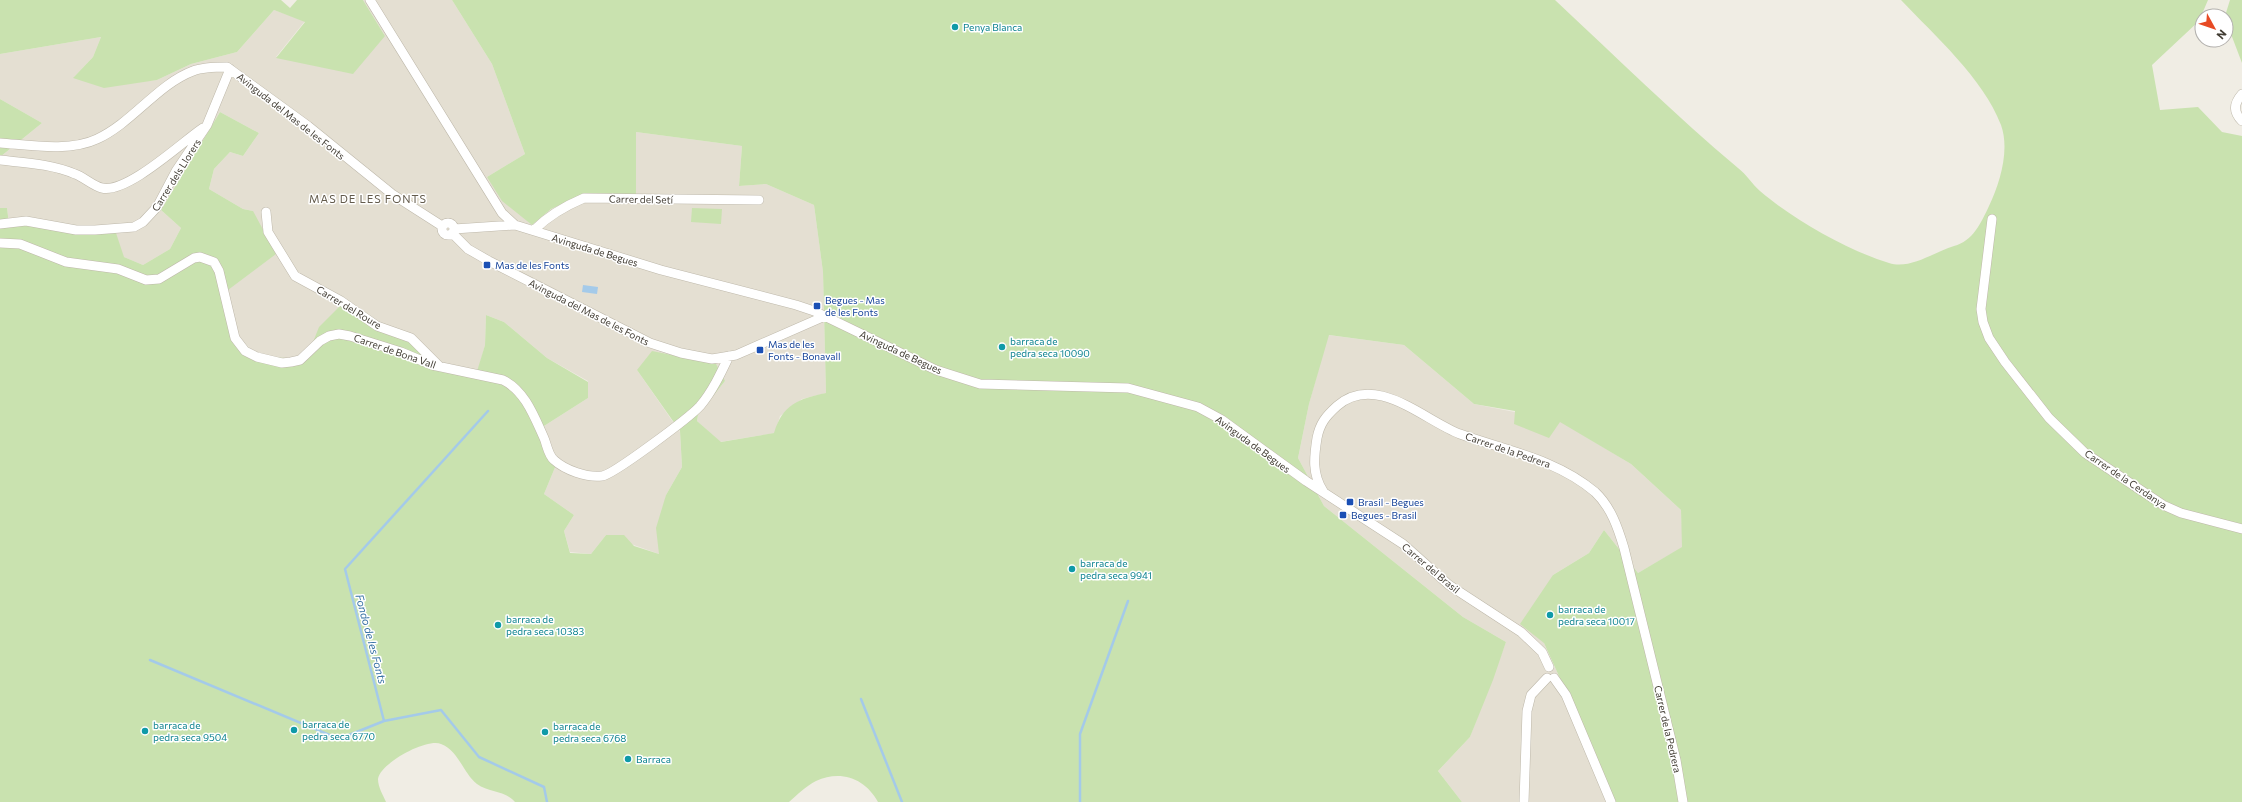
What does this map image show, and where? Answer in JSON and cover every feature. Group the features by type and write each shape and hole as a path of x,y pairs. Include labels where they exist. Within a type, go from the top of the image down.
{"street":[{"name":"Avinguda de Begues","path":"370,0 502,213 515,225"},
{"name":"Avinguda del Mas de les Fonts","path":"0,143 68,146 96,140 125,121 175,80 194,70 227,67 308,126 392,194 442,226 444,233 448,235 453,231 468,249 650,343 682,353 712,359 736,355 825,316"},
{"name":"Carrer dels Llorers","path":"0,224 26,221 76,230 95,230 128,228 144,222 157,207 176,171 208,125 230,69"},
{"path":"2242,94 2236,105 2236,114 2242,121"},
{"name":"Carrer dels Llorers","path":"0,160 48,165 74,173 102,188 114,187 142,175 208,125"},
{"name":"Carrer del Setí","path":"534,230 545,220 567,205 584,198 759,200"},
{"name":"Carrer del Roure","path":"266,212 268,232 296,276 341,301 377,326 411,338 440,367"},
{"name":"Carrer de la Cerdanya","path":"1992,218 1982,309 1983,322 1989,338 2032,398 2085,453 2163,505 2181,513 2242,529"},
{"name":"Avinguda de Begues","path":"453,231 515,225 603,253 796,306 825,316 936,370 980,384 1128,388 1198,407 1222,420 1280,464 1323,491"},
{"name":"Carrer de Bona Vall","path":"0,243 20,244 66,262 118,269 146,280 160,279 194,258 208,259 214,262 219,271 235,338 246,351 257,357 282,363 291,362 300,360 324,339 339,334 350,336 440,367 489,375 512,384 523,397 554,460 583,475 595,477 609,474 692,414 700,406 729,356"},
{"name":"Carrer de la Pedrera","path":"1323,491 1314,472 1314,454 1321,422 1340,404 1351,398 1377,396 1394,399 1408,405 1457,433 1538,459 1559,468 1596,493 1612,514 1624,548 1676,760 1683,802"},
{"name":"Carrer del Brasil","path":"1323,491 1403,544 1449,585 1521,632 1542,652 1549,667 1553,667 1556,671 1550,678 1566,695 1611,802"},
{"path":"1524,802 1527,710 1531,695 1550,678"}],"shaded area":[{"path":"363,0 452,0 492,64 525,154 487,177 532,225 551,209 580,196 636,132 742,146 739,186 766,184 814,205 823,272 826,393 802,399 780,416 775,433 720,442 697,421 698,415 725,381 637,370 680,432 682,467 666,495 659,554 606,535 591,554 570,552 564,531 574,515 544,494 556,465 544,426 588,398 588,381 547,358 504,322 486,315 485,345 476,378 433,370 410,340 311,347 297,359 285,359 274,358 251,349 238,337 228,290 253,211 243,209 209,189 214,169 230,152 243,156 259,133 220,112 161,210 181,228 170,249 143,265 124,257 9,224 7,208 0,208 0,157 42,123 0,99 0,54 101,37 93,57 74,77 135,82 157,80 191,64 237,52 274,10 305,21 276,57 385,36"},
{"path":"1328,335 1404,345 1474,404 1560,421 1631,464 1681,510 1683,547 1638,573 1604,530 1589,553 1553,575 1544,643 1616,802 1462,802 1438,771 1470,737 1506,642 1463,617 1324,506 1298,458 1309,404"}],"green space":[{"path":"0,0 281,0 290,8 297,0 363,0 385,36 353,74 276,58 305,22 274,10 237,52 191,64 157,80 104,88 73,78 93,57 101,37 0,54"},
{"path":"452,0 1555,0 1668,107 1774,202 1805,223 1839,242 1873,257 1897,265 1914,262 1961,244 1971,236 1983,219 1993,197 2000,177 2004,156 2004,135 2001,125 1983,91 1957,58 1901,0 2208,0 2205,8 2194,8 2194,26 2152,65 2160,110 2198,107 2222,132 2242,136 2242,802 1616,802 1544,643 1520,624 1553,575 1589,553 1604,530 1638,573 1682,547 1681,510 1631,464 1560,422 1549,438 1514,424 1515,411 1474,404 1404,345 1329,335 1309,404 1298,458 1324,506 1463,617 1506,642 1493,680 1470,737 1438,771 1462,802 878,802 867,787 860,782 852,778 835,776 812,783 789,802 515,802 507,795 487,789 477,784 468,774 457,757 447,747 434,743 415,748 405,753 395,759 381,773 378,782 386,802 0,802 0,208 7,208 9,224 116,233 124,257 143,265 170,249 181,228 161,210 220,112 259,133 243,156 230,152 214,169 209,189 243,209 253,211 276,254 228,290 236,331 243,343 256,352 264,355 281,358 297,358 311,347 319,327 340,306 410,340 433,370 475,378 485,345 486,315 504,322 547,358 588,382 588,398 544,426 556,465 544,494 574,515 564,531 570,553 591,554 606,535 624,535 634,546 659,554 656,528 666,495 682,467 680,431 637,370 652,351 716,364 725,381 698,415 697,421 721,442 774,433 782,415 793,404 807,398 826,393 823,272 814,205 766,184 739,186 742,146 636,132 636,194 580,196 551,209 532,225 502,201 487,177 525,154 492,64"},
{"path":"2230,0 2242,0 2242,63 2234,42 2234,8 2228,8"},
{"path":"0,99 42,123 0,157"},
{"path":"692,208 722,209 721,224 691,222"}],"water":[{"path":"583,285 598,287 597,294 582,292"}],"waterway":[{"name":"Fondo de les Fonts","path":"488,411 345,569 384,721 441,710 479,757 544,787 547,802"},
{"path":"1080,802 1080,734 1128,601"},
{"path":"150,660 339,739 384,721"},
{"path":"861,699 902,802"}],"place":[{"name":"Penya Blanca","path":"955,27"},
{"name":"Mas de les Fonts","path":"487,265"},
{"name":"Begues - Mas de les Fonts","path":"817,306"},
{"name":"barraca de pedra seca 10090","path":"1002,347"},
{"name":"Mas de les Fonts - Bonavall","path":"760,350"},
{"name":"Brasil - Begues","path":"1350,502"},
{"name":"Begues - Brasil","path":"1343,515"},
{"name":"barraca de pedra seca 9941","path":"1072,569"},
{"name":"barraca de pedra seca 10017","path":"1550,615"},
{"name":"barraca de pedra seca 10383","path":"498,625"},
{"name":"barraca de pedra seca 6770","path":"294,730"},
{"name":"barraca de pedra seca 9504","path":"145,731"},
{"name":"barraca de pedra seca 6768","path":"545,732"},
{"name":"Barraca","path":"628,759"}],"district":[{"name":"MAS DE LES FONTS","path":"368,199"}]}
